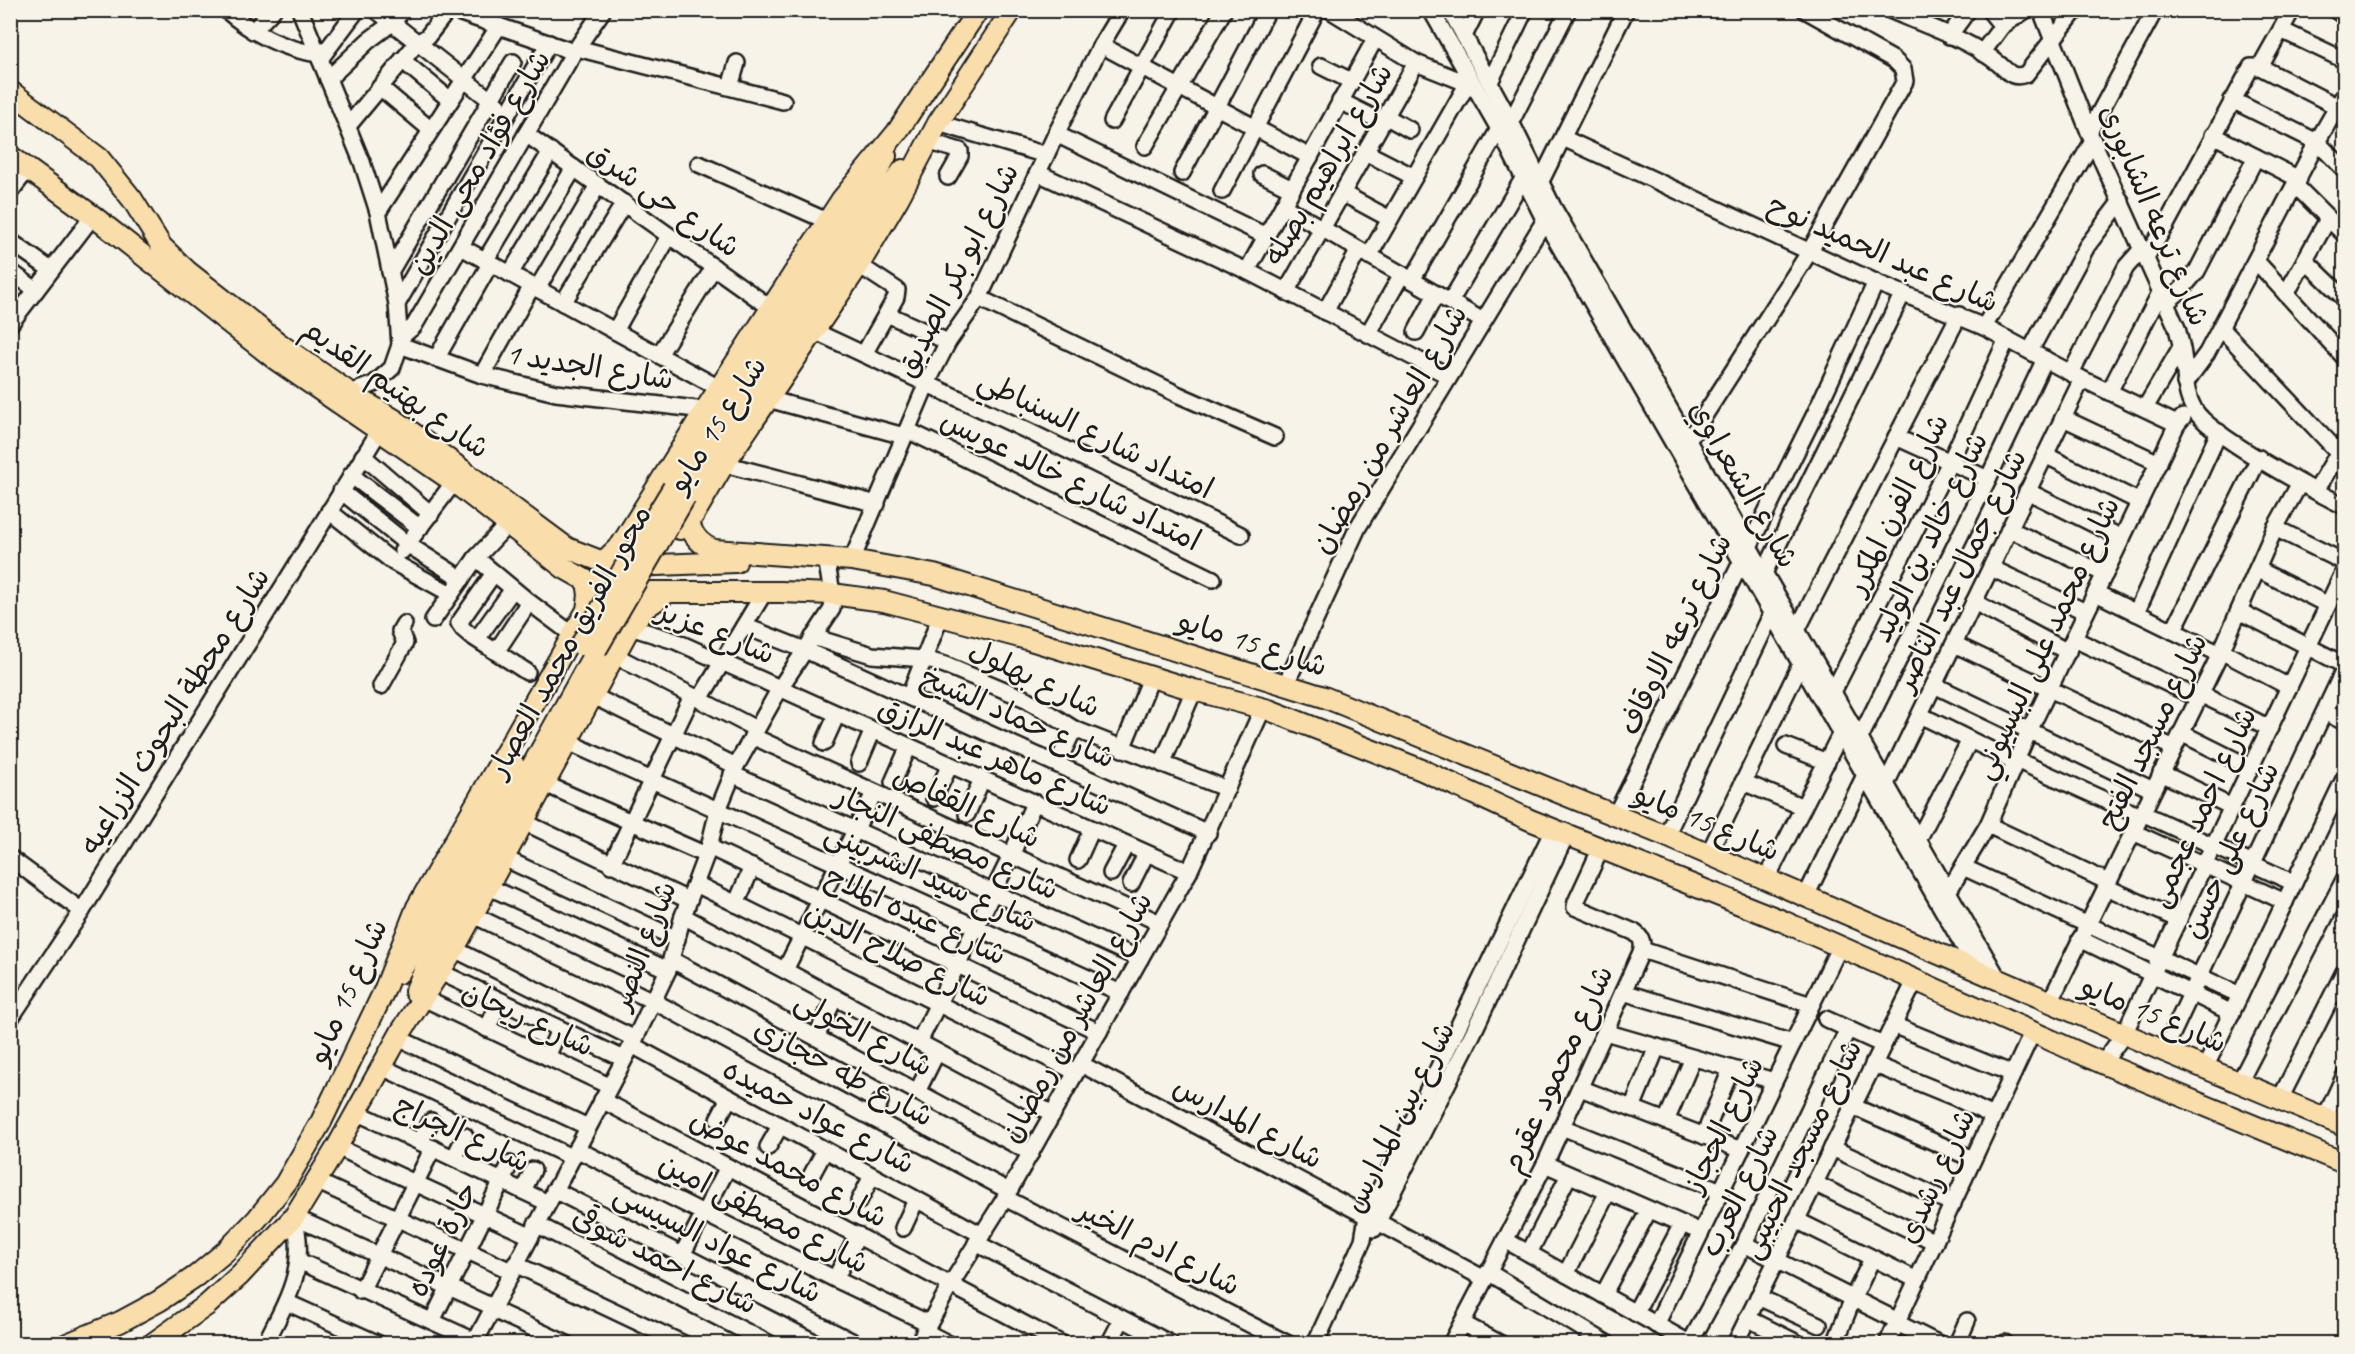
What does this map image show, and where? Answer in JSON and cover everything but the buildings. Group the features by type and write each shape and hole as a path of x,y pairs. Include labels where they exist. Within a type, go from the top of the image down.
{"main road":[{"name":"شارع 15 مايو","path":"603,562 621,545 719,388 852,184 897,132 978,10"},
{"name":"شارع 15 مايو","path":"1012,10 938,123 898,199 859,265 724,464 689,523 691,531 700,543 714,550 852,560 922,572 1286,684 1358,710 1666,836 2124,1034 2344,1126"},
{"name":"شارع بهتيم القديم","path":"10,91 99,158 117,177 162,247 178,264 281,345 350,393 395,420 567,548 603,562 646,566 826,558"},
{"name":"محور الفريق محمد العصار","path":"384,991 410,958 441,896 623,570 680,478 868,189 897,132"},
{"name":"محور الفريق محمد العصار","path":"400,1035 429,960 503,819 596,650 685,497 864,222 891,184 925,146"},
{"name":"شارع بهتيم القديم","path":"10,156 93,216 275,359 454,482 564,568 586,581 619,590 668,593 765,591 832,594"},
{"path":"650,500 650,512 661,527 678,530 689,523"},
{"path":"586,581 590,595 587,610"},
{"name":"شارع 15 مايو","path":"152,1344 175,1338 240,1275 294,1217 337,1147 400,1035 454,949 630,627 645,608 668,593"},
{"name":"شارع 15 مايو","path":"832,594 884,601 941,615 1028,639 1151,678 1263,708 1422,770 1560,832 1780,920 2103,1063 2344,1163"},
{"path":"587,610 595,605 613,606 621,611 630,627"},
{"name":"شارع 15 مايو","path":"67,1344 120,1322 196,1276 226,1251 257,1219 285,1184 321,1122 384,991 417,907 587,610"},
{"path":"1738,903 1759,876"},
{"path":"1780,920 1781,903 1799,894"}],"street":[{"path":"226,10 253,31 282,46 319,57"},
{"path":"253,31 273,10"},
{"path":"319,57 357,10"},
{"path":"376,10 508,113"},
{"path":"328,79 368,41 392,23 403,10"},
{"path":"348,126 402,60 417,43 427,37 450,10 549,43 783,101"},
{"name":"شارع فؤاد محى الدين","path":"400,341 414,326 575,50 603,10"},
{"name":"شارع ابو بكر الصديق","path":"852,560 927,383 948,342 978,298 1056,134 1101,45 1122,10"},
{"path":"1112,121 1173,10"},
{"path":"1145,146 1224,10"},
{"path":"1182,173 1268,10"},
{"path":"1222,191 1317,10"},
{"path":"1325,312 1364,253 1390,219 1471,84 1416,63 1330,10"},
{"path":"1354,25 1361,10"},
{"name":"شارع الشعراوي","path":"1431,10 1471,84 1505,125 1541,182 1549,214 1741,560 1978,971"},
{"name":"شارع الشعراوي","path":"1450,10 1490,82 1524,177 1688,441 1999,980"},
{"path":"1464,36 1477,10"},
{"path":"1490,82 1525,10"},
{"path":"1368,334 1505,125 1568,10"},
{"path":"1541,182 1626,10"},
{"path":"1688,441 1810,251 1905,81 1903,69 1894,60 1805,10"},
{"path":"1890,10 1918,16 1982,53 2010,75 2018,77 2026,74 2076,10"},
{"path":"1949,36 1968,10"},
{"path":"1989,10 2002,26"},
{"path":"1982,53 2002,26 2026,10"},
{"name":"شارع ترعه الشابورى","path":"2041,10 2091,137 2177,328 2185,383 2195,412"},
{"name":"شارع جمال عبد الناصر","path":"1886,784 2045,455 2062,418 2076,376 2126,267 2144,253 2166,225 2248,70 2251,67 2260,67 2292,10"},
{"path":"2335,10 2344,16"},
{"path":"1984,327 2091,137 2149,12"},
{"path":"304,13 319,57 362,162 378,212 396,304 400,341 396,361 388,374 366,388 350,393"},
{"path":"378,212 499,26"},
{"path":"2282,30 2344,60"},
{"path":"1247,272 1375,39"},
{"path":"396,304 549,43"},
{"path":"1101,45 1310,157"},
{"path":"402,60 450,100"},
{"path":"390,272 513,62"},
{"path":"730,87 737,63"},
{"name":"شارع ابراهيم بصله","path":"1286,292 1416,63"},
{"path":"1322,66 1351,81"},
{"path":"2185,383 2200,364 2221,328 2317,142 2342,101 2260,67"},
{"path":"380,87 430,129"},
{"path":"2232,100 2317,142 2344,169"},
{"path":"1340,101 1410,130"},
{"path":"938,123 1046,155"},
{"name":"شارع حى شرق","path":"526,134 771,308"},
{"path":"1056,134 1266,236"},
{"path":"2213,135 2297,182 2328,219 2344,234"},
{"name":"شارع عبد الحميد نوح","path":"1563,138 1876,282 1959,315 2076,376 2177,424"},
{"path":"925,146 960,151 960,156 948,177"},
{"path":"436,359 551,151"},
{"path":"1365,152 1414,177"},
{"path":"2109,392 2164,297 2181,290 2197,270 2256,157"},
{"path":"699,164 827,221"},
{"path":"510,274 574,168"},
{"path":"10,192 28,169"},
{"path":"1038,173 1247,272 1449,376"},
{"path":"1262,174 1292,189"},
{"path":"1450,302 1524,177"},
{"path":"482,375 598,185"},
{"path":"1342,193 1390,219"},
{"path":"2030,351 2087,246 2121,201"},
{"path":"563,303 624,203"},
{"path":"1283,206 1483,321"},
{"name":"شارع العاشر من رمضان","path":"1286,684 1358,527 1549,214"},
{"path":"10,324 16,307 36,290 93,216"},
{"path":"2286,294 2328,219"},
{"path":"615,331 669,236"},
{"path":"10,241 51,270"},
{"path":"461,248 719,388"},
{"path":"2256,261 2344,357"},
{"path":"2305,261 2344,298"},
{"path":"859,265 897,290 896,297 864,354"},
{"path":"659,355 714,267"},
{"path":"10,271 36,290"},
{"name":"شارع ترعه الاوقاف","path":"1615,816 1815,414 1876,282"},
{"path":"1764,573 1903,293"},
{"path":"1416,332 1436,294"},
{"path":"978,298 1179,395 1275,437"},
{"path":"887,314 948,342"},
{"path":"1797,630 1959,315"},
{"path":"2221,328 2342,448 2316,491"},
{"name":"امتداد شارع السنباطي","path":"814,331 1241,535"},
{"name":"شارع الفرن المكرر","path":"1833,692 1950,462 2007,339"},
{"name":"شارع الجديد 1","path":"400,341 436,359 482,375 556,393 705,410"},
{"path":"2145,408 2181,347"},
{"name":"شارع خالد بن الوليد","path":"1860,738 2045,359"},
{"name":"امتداد شارع خالد عويس","path":"768,399 905,433 1213,579"},
{"path":"2177,424 2188,414 2195,412 2219,432 2259,458 2344,506"},
{"path":"2062,418 2159,462"},
{"name":"شارع محمد على البسيوني","path":"1948,892 1988,825 2029,731 2177,424"},
{"name":"شارع محطة البحوث الزراعيه","path":"10,1019 82,911 380,430"},
{"path":"2136,613 2219,432"},
{"path":"1896,437 1988,479"},
{"path":"2045,455 2140,502"},
{"path":"363,456 431,514"},
{"path":"2173,631 2259,458"},
{"path":"724,464 876,504"},
{"path":"351,475 420,528"},
{"path":"393,562 454,482"},
{"name":"شارع مسجد الفتح","path":"2050,1002 2240,611 2275,528 2300,483"},
{"path":"341,491 407,544 462,579"},
{"path":"2027,491 2122,538"},
{"path":"329,511 393,562 451,594"},
{"path":"433,620 476,558 508,524"},
{"path":"2275,528 2344,562"},
{"path":"2009,529 2105,574"},
{"path":"476,558 573,635"},
{"name":"شارع النصر","path":"474,1342 633,1042 670,965 688,900 696,884 718,810 734,770 780,688 832,609 826,558"},
{"path":"1990,568 2086,612"},
{"path":"2257,569 2328,605"},
{"name":"شارع احمد عجمى","path":"2103,1063 2124,1034 2344,572"},
{"path":"494,573 459,623 463,629 527,672"},
{"path":"477,639 513,589"},
{"path":"611,865 673,735 696,697 722,663 765,591"},
{"path":"2096,593 2289,687"},
{"path":"496,652 529,602"},
{"path":"1974,602 2270,728"},
{"path":"2240,611 2344,664"},
{"path":"1666,836 1772,613"},
{"path":"909,697 941,615"},
{"path":"381,686 405,643 400,631 404,624"},
{"path":"744,626 809,644"},
{"name":"شارع عزيز","path":"630,627 675,641 780,688"},
{"name":"شارع بهلول","path":"809,644 872,655 924,659 945,665 1026,699 1074,729 1227,789"},
{"name":"شارع حماد الشيخ","path":"809,644 909,697 1208,833"},
{"path":"1954,644 2174,748"},
{"name":"شارع القفاص","path":"615,656 696,697 754,733 874,793 1160,923"},
{"path":"1708,855 1801,663"},
{"name":"شارع على حسن","path":"2164,1051 2254,865 2344,670"},
{"path":"1122,749 1151,678"},
{"path":"1934,685 2153,789"},
{"name":"شارع ماهر عبد الرازق","path":"780,688 1189,872"},
{"path":"1162,764 1194,690"},
{"name":"شارع مصطفى النجار","path":"593,696 673,735 734,770 856,830 1140,959"},
{"name":"شارع العاشر من رمضان","path":"923,1333 1007,1195 1189,872 1263,708"},
{"path":"2325,712 2344,722"},
{"path":"824,743 837,714"},
{"path":"1920,715 2016,761 2294,883"},
{"path":"1057,764 1074,729"},
{"path":"859,763 873,730"},
{"path":"1759,876 1803,807 1841,733"},
{"path":"2181,733 2251,768"},
{"path":"1918,840 1970,740"},
{"name":"شارع سيد الشربينى","path":"568,742 1121,993"},
{"path":"893,782 909,746"},
{"path":"1786,746 1827,762"},
{"path":"934,798 950,765"},
{"path":"2161,773 2232,807"},
{"path":"1799,894 1865,774"},
{"path":"967,814 982,779"},
{"path":"2205,1068 2344,779"},
{"path":"1743,782 1803,807"},
{"name":"شارع عبده الملاح","path":"545,784 632,822 752,867 1099,1032"},
{"path":"785,970 874,793"},
{"path":"919,1042 1011,856 1034,803"},
{"path":"524,822 688,900"},
{"path":"1988,825 2178,920"},
{"path":"1078,860 1092,829"},
{"name":"شارع بين المدارس","path":"1315,1344 1560,832"},
{"path":"2133,832 2285,902"},
{"path":"1112,873 1126,845"},
{"name":"شارع محمود عقرم","path":"1451,1344 1545,1164 1642,950 1643,943 1634,932 1575,907 1601,848"},
{"path":"1131,884 1146,854"},
{"path":"10,858 82,911"},
{"path":"504,858 677,939"},
{"path":"736,904 752,867"},
{"path":"1963,867 2240,995"},
{"path":"2239,1083 2344,880"},
{"name":"شارع صلاح الدين","path":"696,884 938,1004 1079,1068"},
{"name":"شارع الخولى","path":"489,887 670,965 816,1037 1031,1153"},
{"name":"شارع طه حجازى","path":"473,915 653,1001 872,1117 1007,1195"},
{"path":"683,916 1053,1114"},
{"path":"2080,939 2232,1013"},
{"name":"شارع الحجاز","path":"1656,1325 1840,946"},
{"name":"شارع عواد حميده","path":"454,949 633,1042 729,1098 916,1200 979,1239 1171,1344"},
{"path":"1642,950 1811,1005"},
{"path":"440,972 624,1059"},
{"path":"2280,1100 2344,972"},
{"name":"شارع مسجد الحبيبى","path":"1735,1344 1916,979"},
{"path":"1623,992 1792,1043"},
{"path":"816,1037 835,997"},
{"name":"شارع ريحان","path":"423,998 609,1086"},
{"path":"487,1029 500,1001"},
{"path":"1826,1019 1883,1045"},
{"path":"1893,1025 2013,1074"},
{"name":"شارع العرب","path":"1690,1343 1744,1244 1848,1029"},
{"path":"547,1057 559,1030"},
{"name":"شارع رشدى","path":"1887,1344 2033,1031"},
{"path":"1605,1032 1774,1081"},
{"path":"400,1035 588,1127"},
{"path":"1632,1108 1657,1047"},
{"path":"917,1092 937,1052"},
{"path":"1665,1121 1694,1058"},
{"path":"1873,1064 1994,1116"},
{"name":"شارع مصطفى امين","path":"382,1067 704,1213 835,1279 923,1333 949,1344"},
{"name":"شارع المدارس","path":"1079,1068 1487,1276 1608,1344"},
{"path":"1704,1136 1731,1069"},
{"path":"2325,1118 2344,1077"},
{"path":"1580,1088 1741,1150"},
{"path":"718,1119 729,1098"},
{"name":"شارع محمد عوض","path":"602,1100 1062,1344"},
{"path":"872,1117 880,1102"},
{"path":"1852,1106 1973,1159"},
{"name":"شارع الجراج","path":"356,1112 523,1191 551,1196"},
{"path":"361,1291 415,1184 427,1145 431,1120"},
{"path":"768,1147 780,1126"},
{"path":"1562,1127 1721,1191"},
{"path":"454,1158 465,1136"},
{"name":"شارع احمد شوقى","path":"337,1147 484,1216 533,1230 770,1344"},
{"path":"1832,1148 1953,1204"},
{"path":"811,1176 825,1150"},
{"name":"حارة عوده","path":"432,1321 510,1164"},
{"path":"1545,1164 1701,1232"},
{"path":"682,1254 728,1167"},
{"path":"523,1191 533,1170"},
{"path":"1529,1254 1569,1175"},
{"path":"859,1201 872,1176"},
{"path":"316,1181 397,1220 467,1251 513,1268 684,1344"},
{"path":"1815,1183 1935,1242"},
{"path":"1566,1274 1608,1192"},
{"name":"شارع ادم الخير","path":"1007,1195 1288,1344"},
{"name":"شارع عواد السيسى","path":"551,1196 682,1254 857,1344"},
{"path":"903,1228 916,1200"},
{"path":"1603,1295 1649,1210"},
{"path":"294,1217 567,1344"},
{"path":"283,1344 267,1340 295,1281 299,1262 294,1217"},
{"path":"1797,1220 1917,1280"},
{"path":"1635,1313 1682,1224"},
{"path":"835,1279 858,1236"},
{"path":"1505,1240 1690,1343"},
{"path":"1744,1244 1939,1344"},
{"path":"1835,1344 1853,1298 1872,1259"},
{"path":"299,1262 474,1342"},
{"path":"1758,1297 1819,1325"},
{"path":"286,1302 379,1344"},
{"path":"1748,1318 1799,1344"},
{"path":"1109,1344 1122,1319"},
{"path":"1957,1344 1967,1321"},
{"path":"1462,1323 1501,1344"}]}
